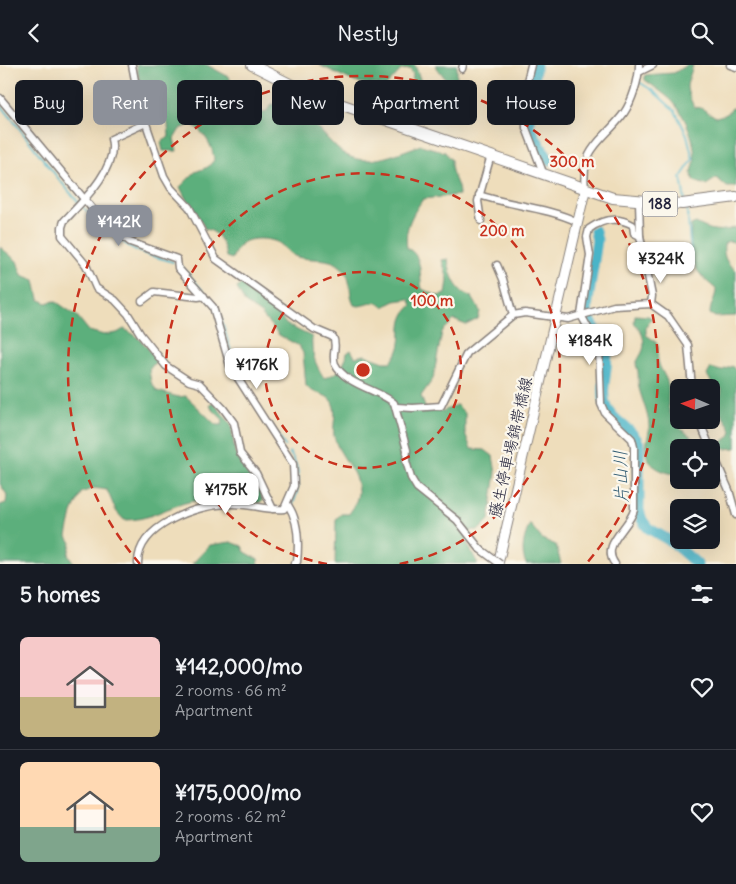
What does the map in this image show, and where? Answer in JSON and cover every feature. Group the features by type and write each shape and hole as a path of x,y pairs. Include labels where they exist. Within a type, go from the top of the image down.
{"highway":[{"name":"188","path":"252,65 308,93 491,155 585,191 613,198 682,204 736,197"}],"main road":[{"name":"藤生停車場錦帯橋線","path":"499,564 585,191"}],"street":[{"path":"132,65 136,80"},
{"path":"531,65 525,95 526,128 544,175"},
{"path":"585,191 586,166 593,145 623,114 639,68 653,65"},
{"path":"730,65 736,67"},
{"path":"0,98 100,219 130,242 178,259 178,269 204,296 217,316 233,371 293,464 295,476 288,505 284,509 219,504 176,516 155,531 139,554 138,564"},
{"path":"142,125 111,139 113,146 111,160 93,191 83,199 62,227 64,241 86,265 96,288 114,300 128,314 158,359 184,378 200,384 223,408 234,423 240,453 256,473 272,509"},
{"path":"147,125 164,176 171,188 189,207 216,259 314,329 333,337 336,346 334,360 339,369 365,388 391,400 396,407 407,450 406,461 411,478 423,494 457,520 480,549 499,564"},
{"path":"481,221 478,211 479,195 491,155"},
{"path":"479,195 504,203 542,208 578,222"},
{"path":"638,201 640,236 652,295 651,304"},
{"path":"615,564 611,559 612,546 634,510 634,447 632,439 605,413 601,404 599,348 585,314 590,255 587,237 589,229 603,221 620,219 633,225 634,233 640,236"},
{"path":"497,265 513,315"},
{"path":"142,301 154,292 204,296"},
{"path":"396,407 413,409 441,406 467,353 513,315 525,313 556,319 568,319 614,306 651,304 668,316 688,345 691,379"},
{"path":"720,470 729,490 736,515"},
{"path":"288,505 294,517 298,540 297,563"}],"green space":[{"path":"136,65 207,65 229,77 230,80 177,80 177,125 190,125 180,129 174,139 177,151 163,151 161,142 169,137 167,80 139,80"},
{"path":"319,65 415,65 420,80 412,80 413,74 410,69 401,70 392,80 354,80 354,82"},
{"path":"435,65 457,65 457,77 446,80"},
{"path":"687,65 693,65 687,89 694,107 701,108 716,117 727,114 732,108 736,109 736,187 727,187 717,178 706,185 694,181 691,173 695,155 687,124 670,99 645,80 645,75 674,73"},
{"path":"272,104 272,125 315,125 337,148 355,159 365,160 394,155 421,145 445,152 451,160 459,195 423,199 410,222 406,241 407,248 412,251 418,260 422,289 438,296 446,294 448,280 442,260 448,259 450,271 458,287 466,295 472,297 480,311 478,319 466,325 454,320 442,332 433,379 421,396 426,410 443,411 457,405 465,413 465,433 471,449 485,450 493,456 496,473 489,520 479,530 471,530 466,541 478,564 335,564 336,519 341,514 349,514 356,502 358,491 357,482 337,446 334,436 334,406 329,399 306,386 303,353 299,346 279,335 261,314 245,303 237,288 241,284 250,287 264,299 287,325 312,337 314,358 324,378 340,369 347,353 351,350 355,357 365,355 384,362 391,362 399,346 403,319 412,305 409,299 395,301 383,307 377,302 359,306 354,305 348,276 341,267 331,261 294,256 279,243 271,240 255,239 246,241 239,246 232,259 226,257 220,239 214,232 205,229 191,202 187,201 180,187 195,172 208,167 214,160 210,144 193,125 262,125 262,113 266,112"},
{"path":"696,223 716,230 736,227 736,245 734,242 728,241 724,244 724,249 726,259 736,270 736,316 715,317 710,314 716,289 701,275 693,261 691,254 691,225"},
{"path":"0,247 17,261 22,275 35,280 39,299 46,303 55,301 77,316 89,331 104,335 117,333 124,329 139,338 156,361 149,370 151,382 157,391 178,397 186,396 216,425 222,425 223,420 211,408 210,404 213,402 231,424 235,453 257,481 263,501 258,503 226,498 205,499 184,503 144,518 124,520 116,511 107,490 94,488 81,493 72,513 67,536 71,543 68,555 75,564 0,564 0,505 6,503 7,495 0,484"},
{"path":"635,315 652,318 646,327 646,335 658,345 659,364 668,385 670,429 682,429 694,439 670,439 670,473 658,469 647,458 646,449 649,425 639,388 636,365 643,350 644,342 639,328 634,323"},
{"path":"732,366 736,371 736,448 723,449 723,441 731,435 731,431 720,411 722,389 720,388 720,379 710,379 707,375 711,368 721,371"},
{"path":"530,524 542,539 556,545 561,564 526,564 523,554 524,544"},
{"path":"231,542 242,546 245,552 258,559 259,564 192,564 210,545"}],"waterway":[{"name":"片山川","path":"536,65 530,97 529,127 549,160"},
{"path":"639,82 652,90 675,111 687,135 693,159 681,177 685,201"},
{"path":"0,104 63,184 98,223 136,250 173,262"},
{"path":"687,208 692,268"},
{"name":"片山川","path":"595,231 597,240 587,308 590,319 606,349 607,363 604,385 606,406 609,412 636,438 639,444 639,510 642,520 648,528 672,542 697,564"},
{"path":"180,265 218,308 237,371"},
{"path":"270,423 285,446"},
{"path":"289,452 298,472 297,492 292,506"}]}
